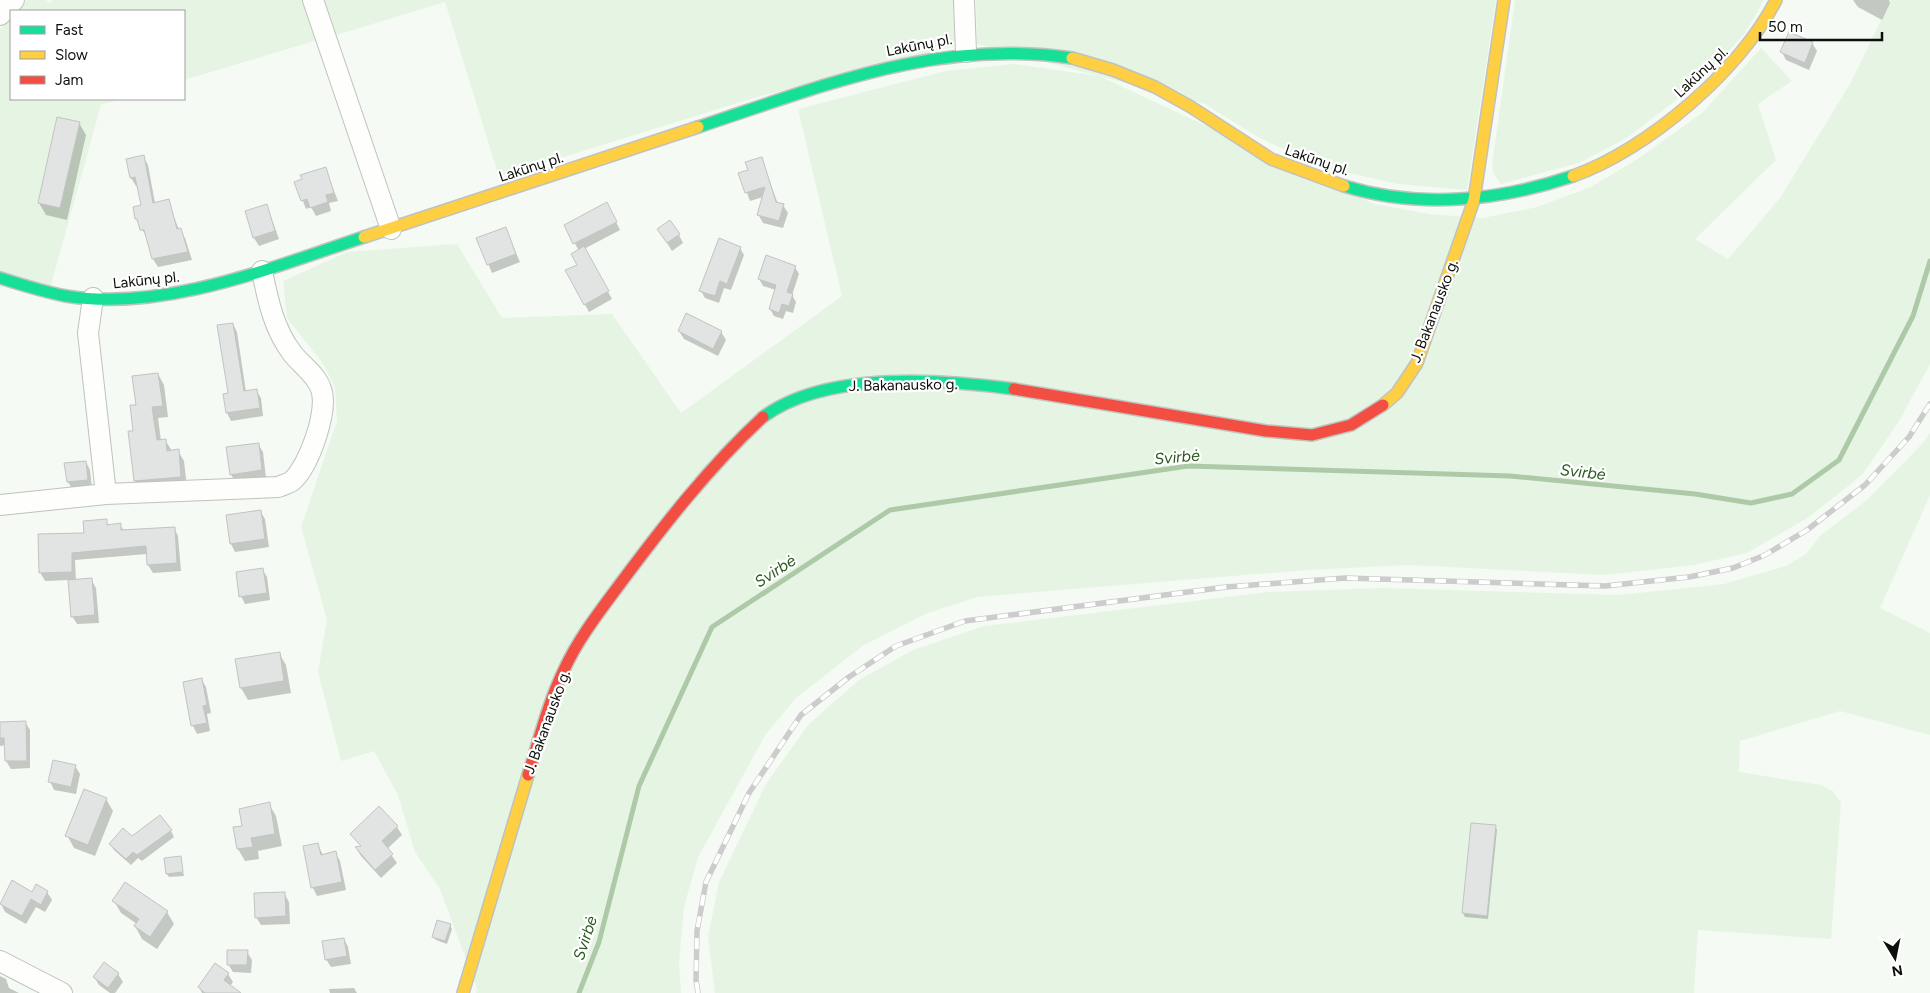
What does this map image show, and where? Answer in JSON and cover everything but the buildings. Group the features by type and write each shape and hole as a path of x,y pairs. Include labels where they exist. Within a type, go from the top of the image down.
{"street":[{"path":"0,14 14,0"},
{"path":"313,0 392,229"},
{"path":"964,0 966,52"},
{"name":"J. Bakanausko g.","path":"463,993 542,728 564,669 594,620 669,518 733,444 765,415 803,395 832,387 880,383 939,382 1011,389 1266,431 1312,435 1351,425 1376,411 1396,393 1416,364 1474,200 1504,0"},
{"name":"Lakūnų pl.","path":"0,278 71,297 116,300 181,292 262,272 828,84 892,65 966,52 1027,53 1084,60 1163,91 1274,160 1322,180 1374,193 1427,199 1474,200 1532,188 1575,175 1638,142 1708,90 1737,60 1756,34 1776,0"},
{"path":"0,505 106,494 278,487 291,482 304,466 315,440 324,398 321,387 292,354 279,333 270,310 262,272"},
{"path":"93,298 88,333 106,494"},
{"path":"0,961 62,993"}],"green space":[{"path":"27,0 46,0 49,3 53,0 307,0 321,39 185,80 185,10 18,10"},
{"path":"321,0 957,0 959,45 757,97 499,177 445,2 333,36"},
{"path":"976,0 1496,0 1467,190 1397,184 1319,166 1256,136 1205,104 977,44"},
{"path":"1515,0 1764,0 1745,33 1707,76 1627,138 1579,163 1501,184 1493,173 1492,165"},
{"path":"1891,0 1930,0 1930,364 1898,423 1862,475 1809,517 1747,553 1694,565 1604,575 1409,565 1307,570 977,597 925,614 864,645 796,698 766,734 698,857 684,907 679,962 681,993 476,993 477,989 440,889 415,852 398,795 374,751 341,761 318,672 327,620 301,527 337,421 335,388 324,365 287,318 283,281 347,252 457,244 502,318 612,314 681,413 842,296 798,109 946,71 1014,64 1099,76 1374,204 1429,214 1483,218 1537,207 1591,187 1636,160 1702,113 1761,48 1792,81 1758,104 1776,160 1695,239 1728,259 1780,198 1850,84"},
{"path":"10,18 10,100 118,100 101,105 51,285 0,273 0,29"},
{"path":"1930,433 1930,495 1880,608 1930,633 1930,735 1840,711 1740,741 1739,772 1821,785 1833,791 1841,803 1831,939 1698,930 1694,993 715,993 708,937 719,882 766,784 809,724 859,680 913,650 984,626 1269,592 1382,588 1619,595 1724,584 1786,566 1806,554 1821,535 1867,500 1923,443"}],"waterway":[{"name":"Svirbė","path":"579,993 599,942 639,786 712,627 890,510 1188,466 1510,476 1695,494 1751,503 1792,494 1839,460 1913,316 1930,261"}],"railway":[{"path":"698,993 696,980 697,931 706,882 749,793 801,715 849,677 896,646 965,621 1226,587 1345,578 1605,586 1689,577 1733,568 1765,555 1807,530 1865,485 1909,437 1930,404"}],"traffic: fast":[{"path":"698,127 836,82 927,60 974,55 1022,54 1072,58"},
{"path":"1344,186 1401,198 1459,199 1517,191 1573,176"},
{"path":"0,278 66,296 103,299 141,298 218,284 364,237"},
{"path":"763,417 789,402 818,392 850,385 919,381 985,385 1014,389"}],"traffic: slow":[{"path":"1383,405 1397,393 1417,363 1474,200 1504,0"},
{"path":"1573,176 1602,164 1631,147 1661,127 1689,104 1716,80 1740,53 1760,27 1776,0"},
{"path":"1072,58 1113,70 1155,87 1191,107 1271,159 1344,186"},
{"path":"364,237 698,127"},
{"path":"463,993 528,775"}],"traffic: jam":[{"path":"1014,389 1266,431 1312,435 1351,425 1383,405"},
{"path":"528,775 553,695 583,636 670,518 724,456 763,417"}]}
